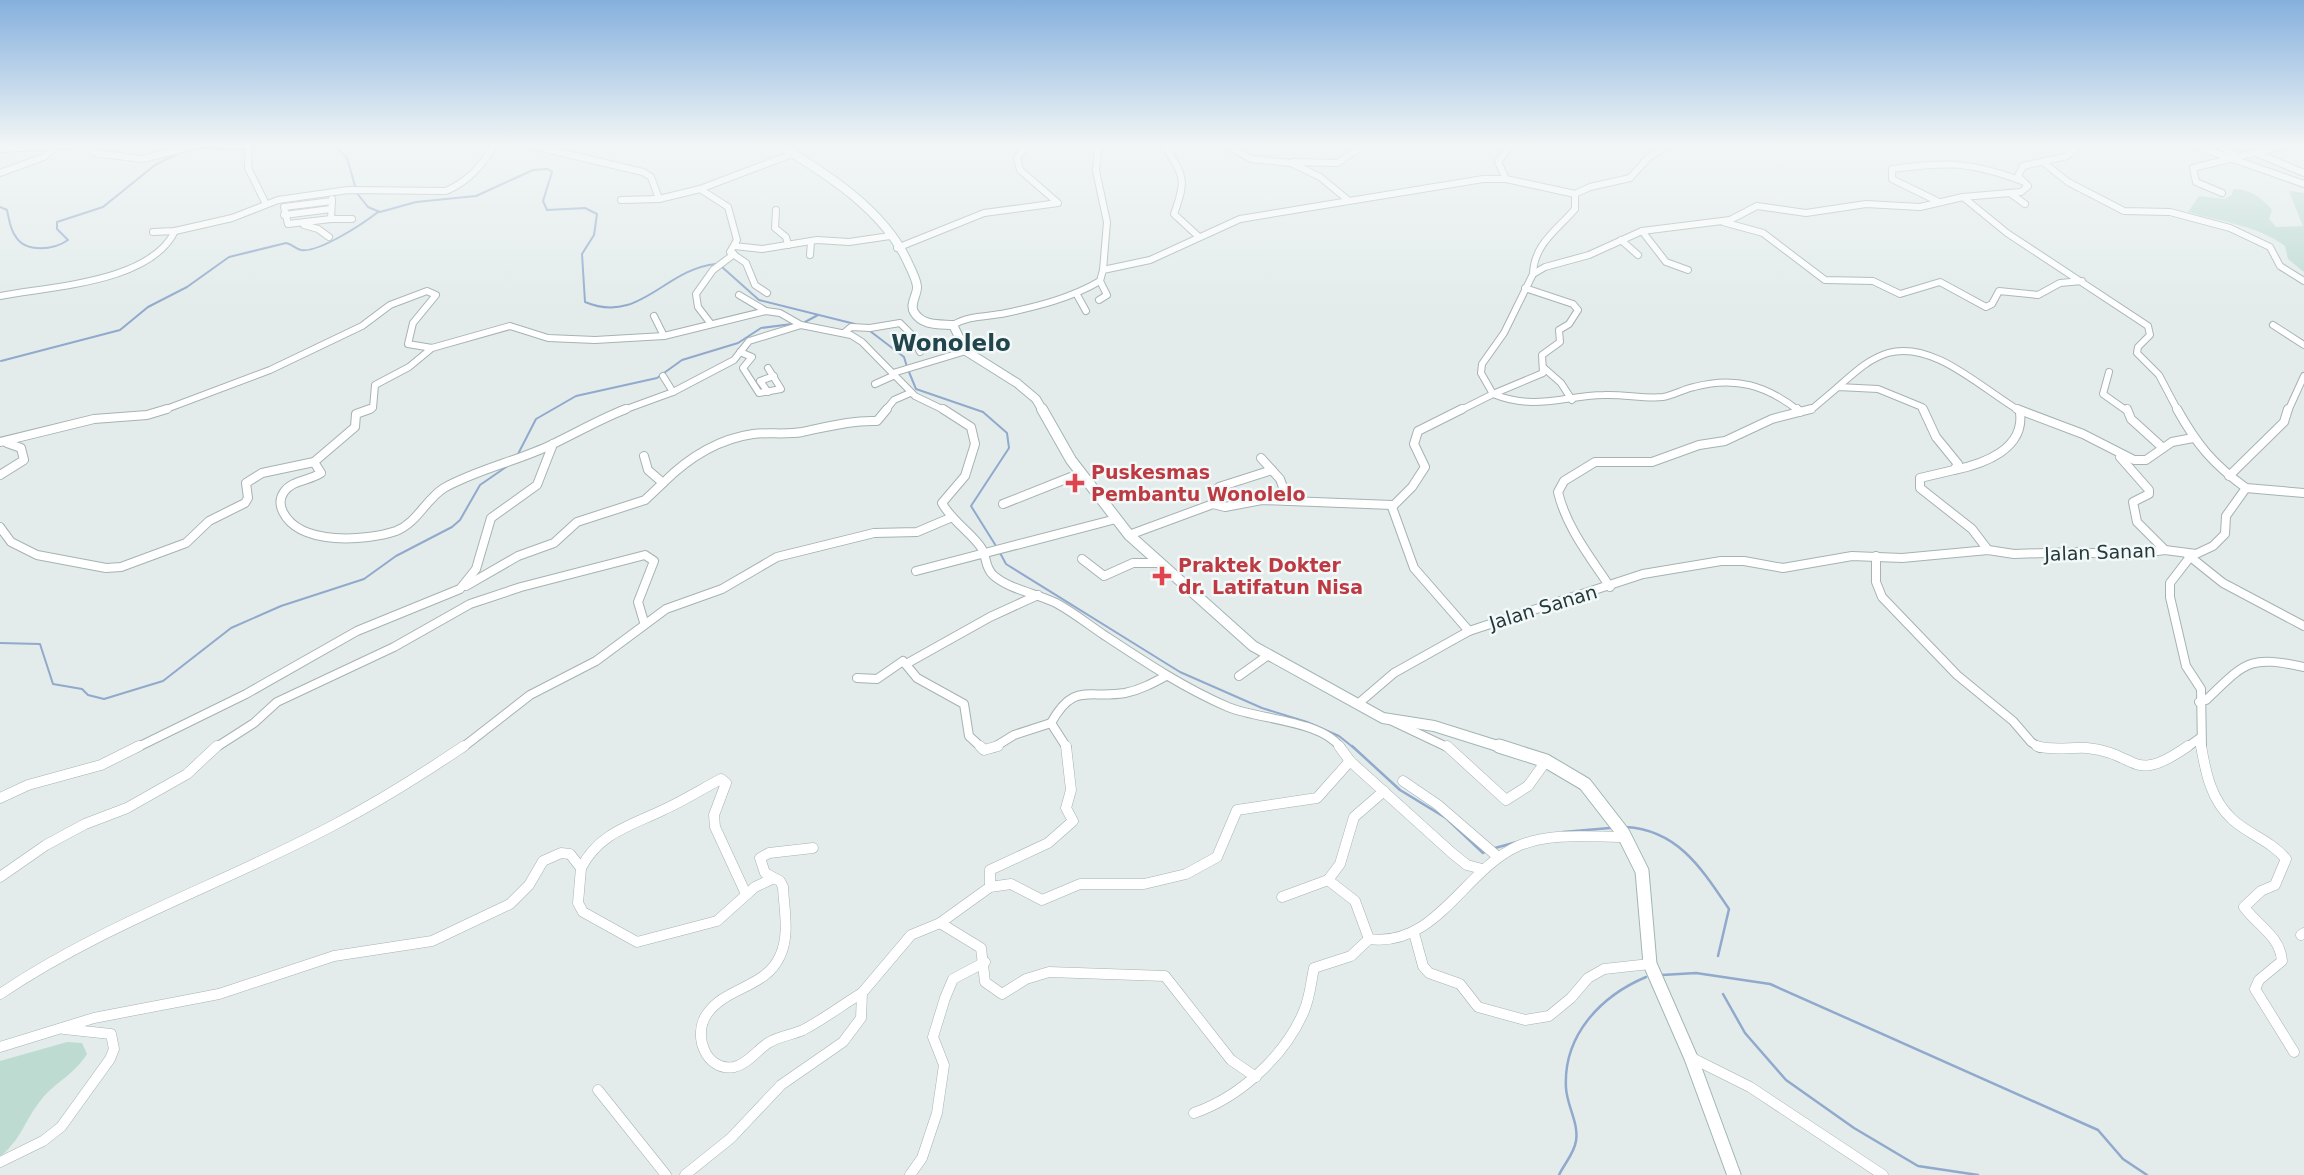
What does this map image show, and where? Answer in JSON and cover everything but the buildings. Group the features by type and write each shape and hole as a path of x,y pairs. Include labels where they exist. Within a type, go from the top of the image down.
{"main road":[{"path":"860,200 908,262 917,286 912,306 914,313 929,324 953,325 966,352 1003,373 1036,400 1081,473 1129,535 1266,656 1390,720 1434,726 1546,761 1585,784 1609,812 1642,871 1650,964 1691,1058 1734,1175"}],"street":[{"path":"264,200 266,204"},
{"path":"153,232 174,231 232,218 266,204 289,200"},
{"path":"711,324 698,307 696,294 713,270 734,250 737,240 728,207 717,200"},
{"path":"897,248 984,213 1058,203 1054,200"},
{"path":"1099,300 1107,295 1100,281 1106,217 1102,200"},
{"path":"1179,200 1174,214 1199,237"},
{"path":"1103,270 1150,260 1240,219 1348,200"},
{"path":"1575,200 1575,209 1547,236 1533,261 1533,274 1504,334 1482,364 1481,373 1493,394 1525,405 1597,395 1661,397 1692,386 1744,382 1771,390 1800,412"},
{"path":"1533,274 1545,267 1589,255 1642,231 1721,221 1757,206 1806,213 1866,204 1920,207 1945,200"},
{"path":"1966,200 2007,233 2148,326 2150,335 2138,347 2137,353 2159,375 2193,438 2215,465 2246,488 2304,493"},
{"path":"2019,200 2025,204"},
{"path":"2102,200 2124,211 2170,212 2230,228 2270,247 2280,266 2304,281"},
{"path":"331,219 332,201 284,206 288,224 352,219"},
{"path":"284,215 331,209"},
{"path":"776,210 775,228 786,237 788,245"},
{"path":"1721,221 1765,234 1819,278 1830,281 1873,281 1900,294 1940,282 1986,307 1999,291 2038,295 2060,283 2082,281"},
{"path":"294,224 318,229 329,237"},
{"path":"0,296 89,280 134,265 165,249 174,231"},
{"path":"1642,231 1666,262 1688,270"},
{"path":"734,250 811,242 857,242 890,236"},
{"path":"1621,240 1638,255"},
{"path":"810,255 811,242"},
{"path":"734,250 746,263 755,285 767,293"},
{"path":"953,325 960,320 1005,314 1076,293 1100,281"},
{"path":"1129,535 1213,504 1225,507 1262,500 1392,505 1412,487 1424,467 1414,444 1418,431 1493,394 1540,376 1544,368 1542,355 1560,342 1559,330 1572,321 1577,307 1525,288"},
{"path":"3,442 94,419 147,415 169,409 270,370 362,326 390,305 427,291 436,295 422,307 407,335 408,344 432,348"},
{"path":"1076,293 1086,311"},
{"path":"738,295 766,311"},
{"path":"0,527 10,542 37,555 106,568 121,567 195,538 209,521 244,503 248,498 246,483 255,475 314,462 335,447 355,427 356,414 372,409 375,385 409,367 432,348 510,326 548,338 594,340 664,336 766,311 780,313 802,326"},
{"path":"654,316 664,336"},
{"path":"844,333 851,327 870,328 900,323 911,334 920,352"},
{"path":"2273,325 2304,345"},
{"path":"314,462 321,473 291,485 284,491 280,499 283,515 300,530 317,538 378,535 408,524 442,489 553,444 596,420 673,392 725,366 749,341 775,331 802,326 844,333 862,342 911,393 959,417 971,427 975,444 965,476 944,497 944,511 983,551 984,562 991,573 1002,581 1038,594 1074,614 1167,676 1245,713 1318,730 1335,740 1350,761 1462,862 1482,869"},
{"path":"1610,587 1579,540 1560,502 1558,492 1564,481 1595,462 1652,462 1699,445 1725,441 1772,419 1812,409 1868,363 1893,351 1909,349 1940,360 2021,412 2083,434 2115,452 2144,461 2177,441 2193,438"},
{"path":"740,352 750,353 752,357 743,368 759,393 781,389 768,368"},
{"path":"875,384 894,374 966,352"},
{"path":"1544,368 1561,383 1572,400"},
{"path":"2109,372 2103,387 2104,394 2126,408 2131,419 2163,448"},
{"path":"663,376 673,392"},
{"path":"768,392 760,381 774,376"},
{"path":"2229,476 2284,422 2292,397 2304,376"},
{"path":"1838,387 1888,391 1922,407 1936,437 1956,460 1958,464 1954,470"},
{"path":"0,798 27,785 112,761 246,694 358,631 485,578 516,557 555,542 563,530 576,522 641,505 683,465 728,442 754,434 800,432 854,419 877,421 883,418 894,400 911,393"},
{"path":"1988,550 1972,529 1920,488 1919,481 1923,476 1981,463 2020,436 2024,423 2021,412"},
{"path":"0,475 24,460 21,447 3,442"},
{"path":"460,589 476,569 491,518 537,485 553,444"},
{"path":"2115,452 2149,490 2149,494 2133,502 2137,523 2165,550"},
{"path":"644,456 648,470 663,483"},
{"path":"1261,458 1286,490 1288,501"},
{"path":"1213,504 1216,500 1214,492 1219,487 1272,470"},
{"path":"1003,504 1081,473"},
{"path":"2246,488 2226,516 2226,530 2220,539 2206,551 2189,556 2169,589 2184,660 2201,689 2200,738 2208,785 2225,813 2286,855 2275,885 2261,891 2244,907 2275,938 2282,953 2282,961 2259,980 2255,989 2294,1052"},
{"path":"1392,505 1413,568 1469,631"},
{"path":"0,994 37,969 127,921 331,827 410,783 472,741 530,695 596,661 644,622 682,601 723,589 777,557 874,533 917,532 950,518"},
{"path":"916,571 983,551 1116,519"},
{"name":"Jalan Sanan","path":"1359,703 1394,673 1469,631 1519,612 1653,572 1687,569 1721,561 1744,561 1783,568 1852,556 1902,558 1988,550 2014,554 2074,552 2118,555 2165,550 2189,556"},
{"path":"0,877 12,866 46,845 85,824 127,808 187,774 213,749 254,723 277,702 394,647 477,601 645,555 654,561 638,605 644,622"},
{"path":"1876,556 1876,582 1882,597 1957,676 2013,721 2036,746 2049,749 2089,748 2144,767 2164,763 2200,738"},
{"path":"2189,556 2223,583 2304,626"},
{"path":"1082,559 1104,576 1133,563 1159,563"},
{"path":"857,678 877,679 898,663 906,664 990,617 1038,594"},
{"path":"1239,676 1266,656"},
{"path":"2199,702 2257,658 2304,667"},
{"path":"906,664 917,678 964,704 969,736 984,750 997,747 1014,735 1051,723 1059,707 1076,694 1093,691 1124,693 1167,676"},
{"path":"1390,720 1447,746 1506,800 1528,786 1546,761"},
{"path":"990,887 990,870 1048,843 1073,821 1066,808 1071,790 1067,748 1051,723"},
{"path":"813,848 762,856 759,860 762,869 783,887 785,939 780,957 757,983 719,1003 704,1017 701,1026 702,1047 710,1063 719,1068 738,1066 769,1043 802,1031 862,993 904,940 923,928 940,923 972,897 990,887 1011,884 1042,900 1080,884 1144,884 1179,877 1217,857 1237,810 1317,798 1350,761"},
{"path":"746,894 715,827 715,815 726,783 721,779 664,810 610,833 589,852 581,867 578,903 583,912 637,942 717,921 746,894 774,878"},
{"path":"1403,781 1496,856"},
{"path":"1282,897 1328,880 1340,864 1354,817 1384,791"},
{"path":"1369,939 1392,940 1415,933 1459,895 1496,856 1532,841 1624,835"},
{"path":"0,1047 94,1018 219,994 334,956 432,941 510,904 552,855 570,854 581,867"},
{"path":"1328,880 1351,896 1361,912 1362,929 1369,939"},
{"path":"940,923 976,943 985,956 985,982 1002,994 1026,979 1049,972 1165,976 1231,1060 1256,1077"},
{"path":"1415,933 1423,966 1429,974 1460,985 1478,1007 1525,1020 1549,1016 1571,998 1588,978 1604,969 1650,964"},
{"path":"1194,1113 1221,1101 1256,1077 1304,1011 1314,968 1350,959 1362,950 1369,939"},
{"path":"909,1175 922,1158 937,1113 944,1065 933,1037 945,998 953,979 985,962"},
{"path":"685,1175 731,1138 781,1085 843,1042 861,1018 862,993"},
{"path":"0,1162 43,1141 61,1127 114,1048 111,1034 59,1029"},
{"path":"1691,1058 1750,1087 1883,1175"},
{"path":"598,1090 666,1175"}],"green space":[{"path":"2196,200 2262,200 2272,210 2269,219 2276,227 2303,226 2293,200 2304,200 2304,272 2288,259 2285,246 2263,233 2188,212"},
{"path":"67,1042 82,1043 87,1054 76,1068 41,1100 14,1143 0,1157 0,1061"}],"waterway":[{"path":"0,207 7,210 12,231 21,242 33,248 48,248 68,240 57,229 57,222 103,207 112,200"},
{"path":"362,200 368,207 380,212 416,202 438,200"},
{"path":"543,200 547,210 585,208 597,214 594,235 582,254 585,302 604,307 621,306 652,294 681,275 716,264"},
{"path":"1,361 120,330 148,307 187,287 229,257 286,243 301,250 319,247 378,212"},
{"path":"722,267 759,300 855,324"},
{"path":"805,322 818,315"},
{"path":"517,456 536,419 576,396 657,378 682,360 738,343 761,328 792,324"},
{"path":"870,331 904,357 907,367"},
{"path":"909,372 916,389 983,412 1007,433 1009,448 971,506 996,546"},
{"path":"0,643 40,644 53,684 82,689 88,695 104,699 163,681 231,628 281,606 364,579 396,556 452,527 460,520 480,485 509,465"},
{"path":"999,551 1006,564 1180,672 1262,708 1307,722 1339,736 1354,748"},
{"path":"1352,746 1400,790 1446,818 1483,853 1487,851"},
{"path":"1626,827 1660,835 1687,854 1709,880 1729,909 1718,956"},
{"path":"1563,832 1610,828"},
{"path":"1495,848 1517,842"},
{"path":"1662,975 1696,973 1770,984 2098,1130 2123,1159 2147,1175"},
{"path":"1559,1175 1576,1141 1576,1128 1566,1088 1571,1051 1578,1035 1600,1006 1646,977"},
{"path":"1723,994 1745,1033 1786,1080 1854,1128 1918,1166 1978,1175"}],"place":[{"name":"Puskesmas Pembantu Wonolelo","path":"1075,483"},
{"name":"Praktek Dokter dr. Latifatun Nisa","path":"1162,576"}],"district":[{"name":"Wonolelo","path":"951,343"}]}
